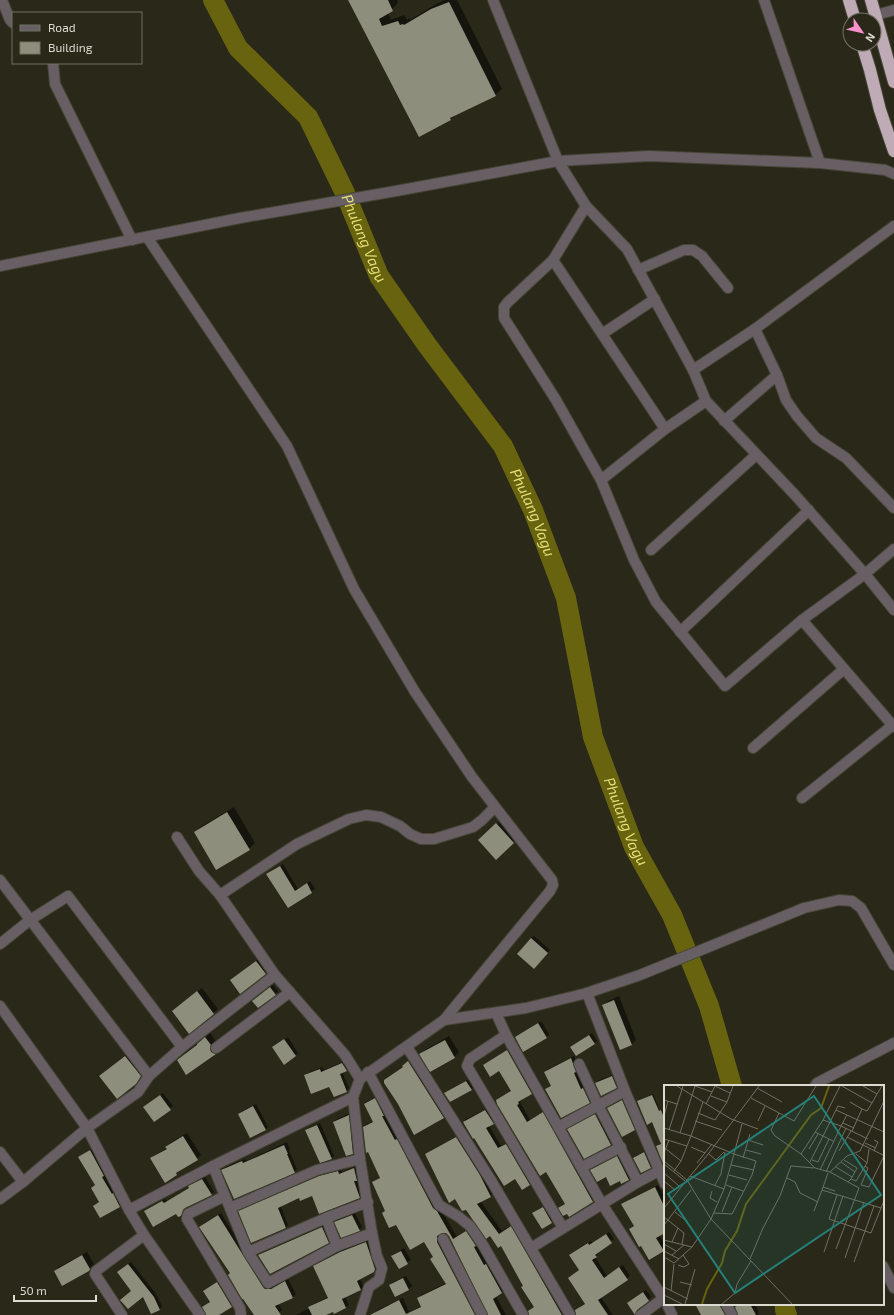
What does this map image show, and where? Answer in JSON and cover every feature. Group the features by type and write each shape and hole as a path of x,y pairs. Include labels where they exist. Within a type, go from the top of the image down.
{"highway":[{"path":"849,0 853,12"},
{"path":"871,0 875,12"},
{"path":"882,33 892,63 894,82"},
{"path":"864,52 880,110 894,151"}],"street":[{"path":"2,0 12,22"},
{"path":"492,0 558,161 586,206 627,249 693,370 706,401 809,510 865,574 894,610"},
{"path":"764,0 820,163"},
{"path":"882,13 894,10"},
{"path":"53,64 55,84 132,240"},
{"path":"0,266 240,218 558,161 649,156 820,163 889,172 894,163"},
{"path":"586,206 553,260 508,302 504,308 504,318 556,400 601,480 634,560 656,602 725,686 802,620 865,574 894,549"},
{"path":"693,370 755,329 894,226"},
{"path":"146,237 287,446 354,589 415,692 472,777 552,880 553,885 550,891 444,1020 407,1047 364,1075 353,1097 360,1159 372,1233 377,1256 382,1268 379,1280 369,1287 360,1315"},
{"path":"638,270 684,250 693,250 702,256 728,288"},
{"path":"553,260 665,429"},
{"path":"602,334 655,299"},
{"path":"755,329 777,375 786,400 806,427 816,438 846,458 894,508"},
{"path":"724,420 777,375"},
{"path":"601,480 665,429 706,401"},
{"path":"651,550 756,455"},
{"path":"680,632 809,510"},
{"path":"802,620 893,726 802,798"},
{"path":"752,748 844,669"},
{"path":"220,895 297,844 349,819 366,815 381,817 400,826 410,834 421,839 434,839 473,827 495,806"},
{"path":"177,838 199,871 220,895 276,975 364,1075 439,1205 460,1217 470,1226 483,1244 523,1315"},
{"path":"0,880 149,1076"},
{"path":"0,944 30,920 68,896 182,1047"},
{"path":"444,1020 526,1008 587,993 640,975 804,908 839,900 852,901 862,908 894,965"},
{"path":"0,1199 23,1182 87,1128 138,1092 149,1076 182,1047 276,975"},
{"path":"216,1048 290,992"},
{"path":"587,993 625,1091 664,1182"},
{"path":"0,1006 87,1128 144,1236 200,1315"},
{"path":"496,1013 506,1035 602,1204 664,1298"},
{"path":"506,1035 470,1059 467,1066 563,1228"},
{"path":"816,1085 894,1043"},
{"path":"407,1047 492,1182 570,1315"},
{"path":"579,1064 598,1105 638,1182"},
{"path":"558,1126 625,1091"},
{"path":"129,1210 213,1166 353,1097"},
{"path":"582,1167 621,1148"},
{"path":"0,1152 23,1182"},
{"path":"230,1208 317,1170 360,1159"},
{"path":"213,1166 248,1252 268,1283 337,1246 372,1233"},
{"path":"531,1248 638,1182 659,1171"},
{"path":"226,1196 188,1214 187,1219 240,1308 241,1315"},
{"path":"248,1252 326,1218 368,1202"},
{"path":"326,1218 337,1246"},
{"path":"122,1315 95,1274 96,1271 144,1236"},
{"path":"443,1239 445,1246 482,1315"},
{"path":"884,1268 894,1288"},
{"path":"641,1315 664,1301"},
{"path":"667,1305 672,1315"},
{"path":"727,1305 732,1315"}],"building":[{"path":"348,0 388,0 393,11 379,19 382,26 398,21 400,25 404,25 431,9 449,2 496,96 450,118 451,120 419,137"},
{"path":"227,812 250,850 216,870 194,832"},
{"path":"496,823 514,843 496,860 478,840"},
{"path":"280,866 295,891 307,883 312,893 288,908 266,874"},
{"path":"531,938 548,953 534,969 517,954"},
{"path":"256,961 266,974 240,994 230,980"},
{"path":"270,987 276,995 258,1008 252,1001"},
{"path":"197,991 214,1014 189,1034 172,1011"},
{"path":"614,1000 632,1045 620,1050 602,1005"},
{"path":"538,1023 547,1038 523,1052 515,1037"},
{"path":"589,1035 595,1044 576,1056 570,1047"},
{"path":"205,1037 211,1045 211,1052 216,1054 186,1075 177,1060"},
{"path":"284,1039 296,1056 284,1065 272,1047"},
{"path":"445,1040 455,1058 430,1072 419,1054"},
{"path":"507,1050 532,1094 518,1102 519,1104 517,1105 527,1122 543,1112 593,1202 569,1217 567,1214 563,1216 558,1208 565,1204 546,1172 540,1176 497,1104 496,1100 511,1091 499,1071 490,1077 483,1065"},
{"path":"125,1056 141,1076 136,1084 117,1099 99,1076"},
{"path":"571,1058 576,1072 574,1073 581,1089 583,1088 590,1103 561,1118 545,1089 551,1086 544,1072"},
{"path":"408,1061 444,1118 414,1135 398,1104 384,1083 384,1080 403,1067 402,1066"},
{"path":"342,1063 347,1071 340,1074 347,1092 334,1097 329,1087 311,1094 304,1075 320,1069 321,1072"},
{"path":"612,1076 617,1088 601,1096 595,1083"},
{"path":"466,1081 472,1090 450,1102 444,1093"},
{"path":"160,1095 171,1110 154,1122 143,1107"},
{"path":"652,1095 659,1111 661,1110 664,1118 664,1166 656,1146 661,1144 652,1122 647,1125 637,1101"},
{"path":"375,1098 384,1116 382,1116 395,1140 397,1139 433,1208 437,1211 453,1239 466,1231 476,1246 474,1247 484,1265 486,1264 502,1293 493,1299 501,1315 488,1315 449,1236 446,1233 443,1233 437,1236 437,1242 475,1315 370,1315 399,1300 406,1314 421,1307 417,1298 446,1284 430,1259 433,1257 424,1242 410,1250 396,1225 389,1228 382,1213 385,1211 372,1182 380,1178 368,1152 366,1153 363,1127 373,1122 364,1104"},
{"path":"622,1100 635,1130 622,1137 607,1108"},
{"path":"253,1106 266,1130 250,1138 238,1114"},
{"path":"485,1110 494,1124 486,1128 498,1148 506,1144 530,1185 522,1190 515,1179 504,1186 463,1122"},
{"path":"595,1114 611,1145 584,1159 567,1129"},
{"path":"349,1115 353,1154 346,1156 333,1122"},
{"path":"317,1125 332,1159 320,1163 305,1130"},
{"path":"183,1136 198,1160 176,1173 177,1175 165,1183 150,1158 167,1149 165,1147"},
{"path":"456,1137 480,1175 491,1197 477,1204 499,1234 511,1226 562,1315 529,1315 528,1311 534,1307 521,1287 523,1286 501,1246 498,1248 490,1236 486,1239 466,1210 462,1211 455,1199 449,1203 425,1154"},
{"path":"284,1145 295,1173 234,1199 221,1170 242,1161 243,1163"},
{"path":"90,1150 104,1176 102,1177 112,1194 113,1193 120,1207 100,1218 93,1206 99,1202 91,1188 95,1185 78,1157"},
{"path":"644,1152 651,1168 641,1173 633,1158"},
{"path":"617,1156 629,1180 621,1184 620,1181 610,1186 606,1177 597,1182 590,1170"},
{"path":"354,1168 357,1181 354,1181 360,1198 319,1214 312,1196 300,1201 299,1198 278,1208 286,1228 251,1243 238,1211 319,1176 338,1171 339,1174"},
{"path":"202,1179 212,1195 185,1208 181,1216 178,1217 176,1214 153,1227 144,1211 162,1201 164,1203 189,1188 188,1186"},
{"path":"655,1187 664,1206 664,1234 656,1238 664,1251 649,1260 641,1246 639,1247 629,1229 634,1226 621,1204"},
{"path":"543,1207 552,1223 542,1229 532,1213"},
{"path":"218,1215 265,1289 271,1289 285,1281 293,1298 275,1306 281,1315 254,1315 242,1299 228,1275 230,1273 199,1227"},
{"path":"352,1215 360,1231 341,1238 334,1222"},
{"path":"322,1227 329,1243 270,1274 258,1255"},
{"path":"606,1234 612,1243 595,1255 597,1257 592,1260 604,1278 619,1267 628,1280 598,1300 608,1315 576,1315 575,1310 585,1304 568,1278 579,1270 569,1255"},
{"path":"366,1242 375,1269 374,1272 357,1281 361,1290 342,1299 346,1308 334,1314 333,1312 326,1315 312,1315 308,1307 328,1298 313,1266 340,1252"},
{"path":"401,1251 408,1264 399,1269 391,1256"},
{"path":"82,1255 90,1269 89,1271 62,1286 54,1271"},
{"path":"128,1264 154,1297 160,1310 151,1314 143,1297 128,1309 120,1300 131,1291 117,1272"},
{"path":"403,1278 409,1290 395,1297 389,1285"},
{"path":"217,1282 232,1307 219,1315 206,1315 202,1307 210,1302 203,1291"},
{"path":"643,1292 649,1301 637,1310 635,1315 627,1303"},
{"path":"696,1305 720,1305 725,1315 701,1315"},
{"path":"738,1305 751,1305 756,1315 738,1315 735,1307"}],"waterway":[{"name":"Phulang Vagu","path":"213,0 238,48 308,117 345,193 379,276 427,345 503,446 533,510 566,598 593,737 634,847 672,915 709,1006 732,1085"},
{"name":"Phulang Vagu","path":"785,1305 787,1315"}]}
